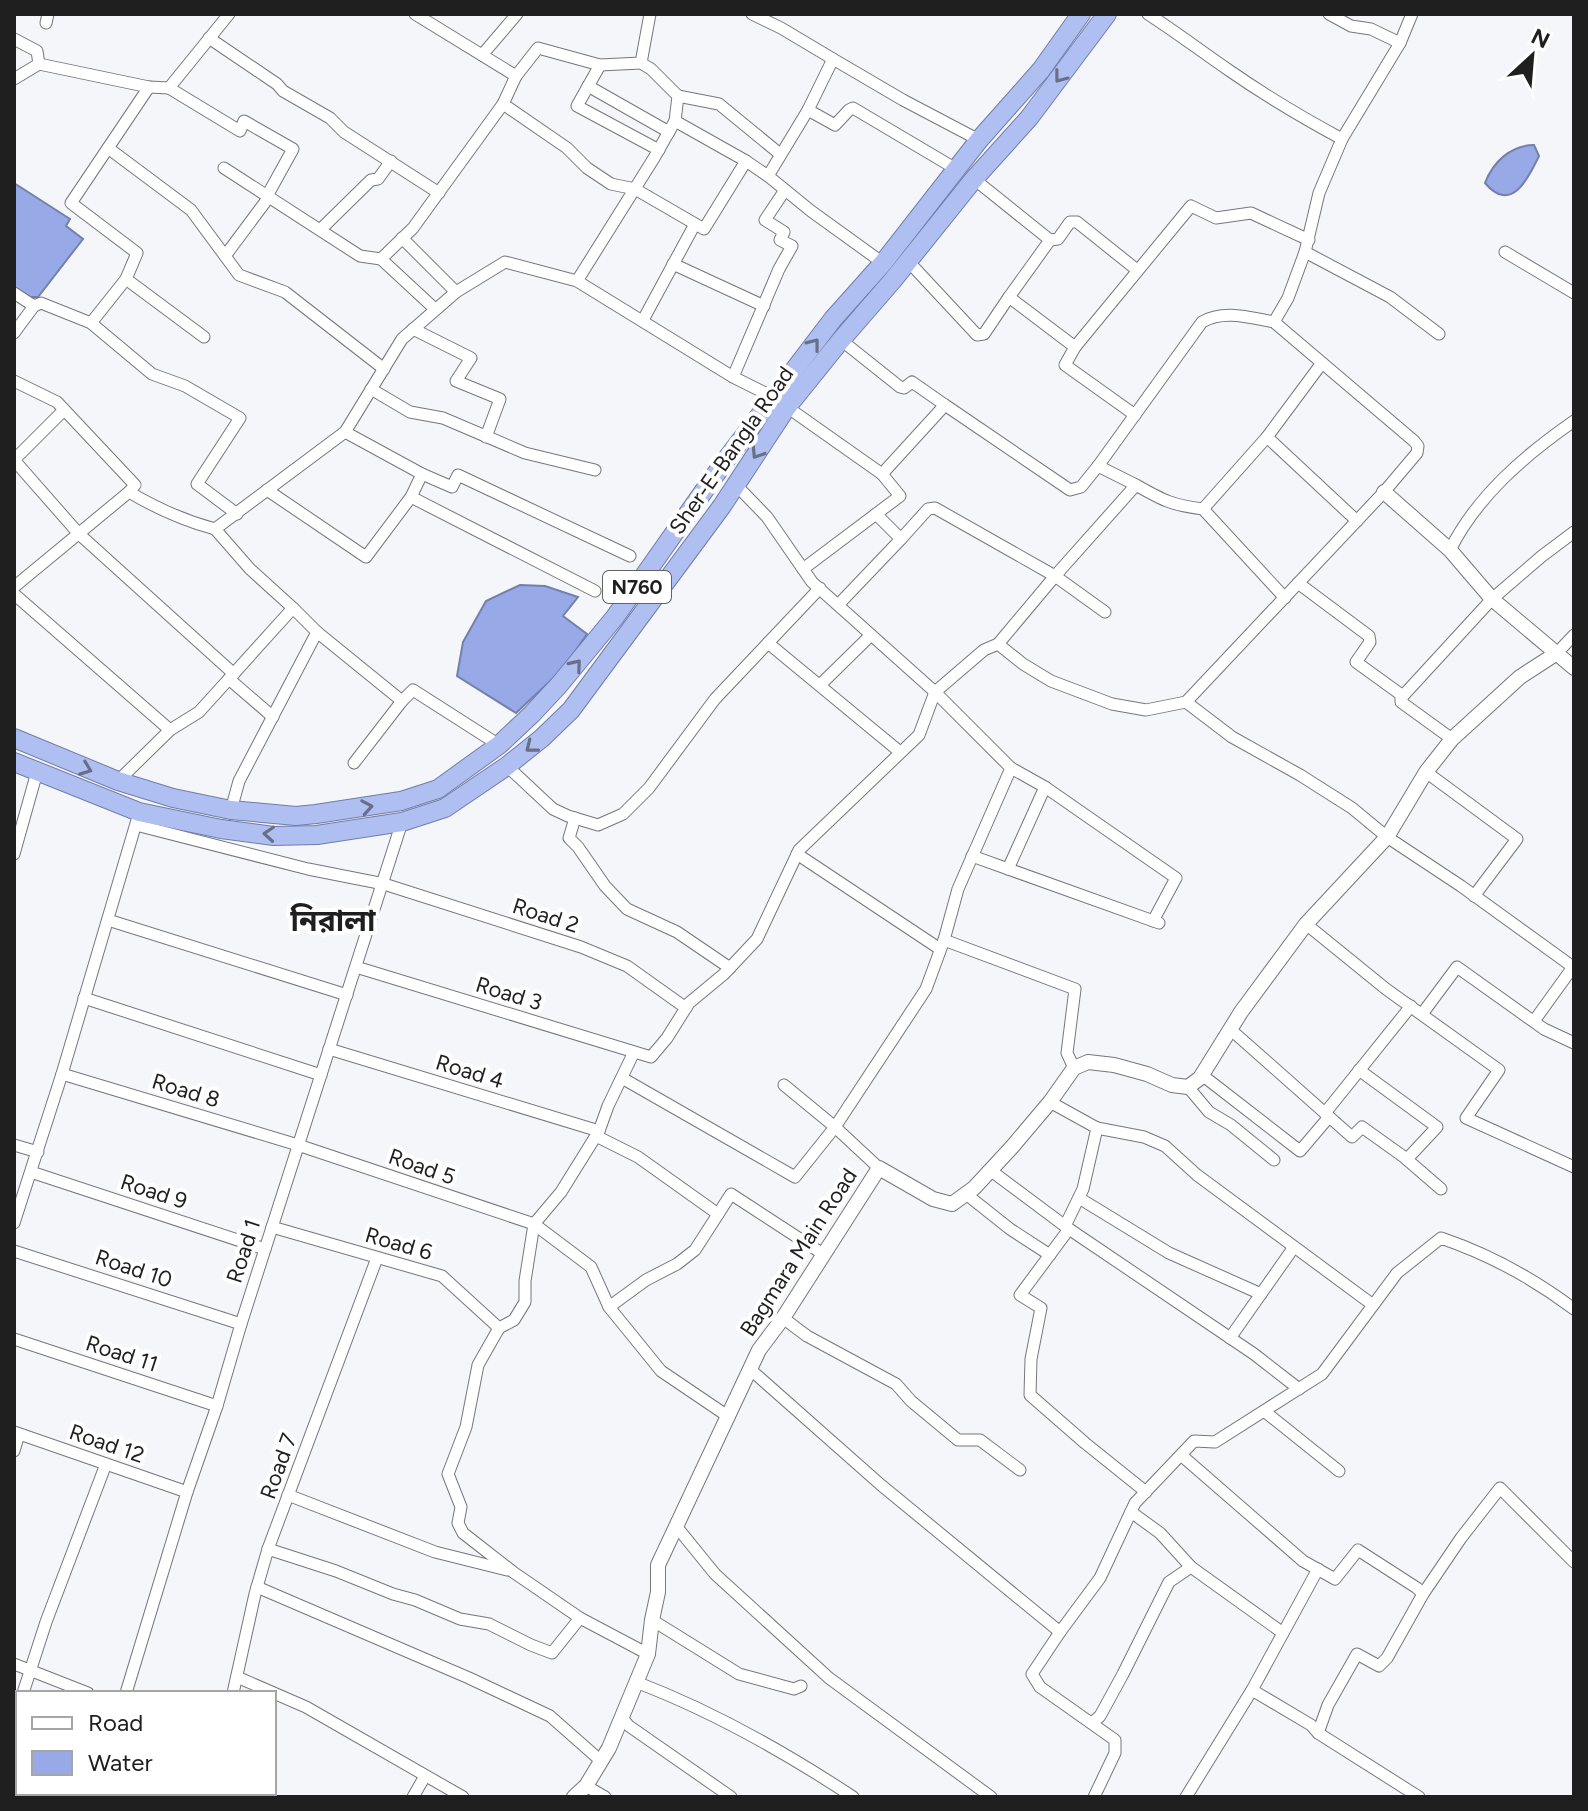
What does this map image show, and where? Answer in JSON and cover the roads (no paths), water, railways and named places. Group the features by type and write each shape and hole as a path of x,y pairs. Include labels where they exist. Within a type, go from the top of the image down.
{"highway":[{"name":"Sher-E-Bangla Road","path":"14,762 138,818 274,836 317,835 402,822 445,808 507,766 571,710 722,506 780,402 833,319 883,263 979,140 1041,70 1081,14"},
{"name":"Sher-E-Bangla Road","path":"14,738 118,781 173,798 231,810 296,816 316,814 401,801 438,789 499,745 559,685 615,617 703,493 780,402 841,340 974,179 1029,118 1107,14"},
{"path":"703,493 722,506"},
{"path":"615,617 631,629"},
{"path":"316,814 317,835"}],"street":[{"path":"169,88 229,14"},
{"path":"415,14 516,76"},
{"path":"482,55 517,14"},
{"path":"641,63 650,14"},
{"path":"752,14 979,140"},
{"path":"1148,14 1280,104 1342,139"},
{"path":"1329,14 1351,26 1371,29 1400,43"},
{"path":"1274,322 1288,298 1307,246 1319,193 1342,139 1400,43 1412,14"},
{"path":"209,38 283,91 330,118 344,132 439,193"},
{"path":"14,39 37,51 39,64"},
{"path":"381,259 413,228 503,104 516,76 538,48 600,65 641,63 678,96 719,104 780,154"},
{"path":"768,176 808,110 833,59"},
{"path":"14,79 39,64 149,87 169,88 240,131 244,121 293,149 256,217 225,256"},
{"path":"600,65 577,106 659,150"},
{"path":"588,86 746,161 883,263"},
{"path":"91,323 126,279 137,253 71,203 149,87"},
{"path":"577,281 659,150 672,126 678,96"},
{"path":"503,104 567,148 587,168 611,184 635,189 704,229 746,161"},
{"path":"808,110 835,125 853,108 956,169"},
{"path":"108,148 191,210 239,275 285,292 384,369"},
{"path":"320,230 371,180 378,179 391,161"},
{"path":"224,168 360,256 381,259 435,309"},
{"path":"974,179 1050,240 1058,239 1070,222 1077,222 1137,270"},
{"path":"733,377 792,246 780,240 784,232 765,220 785,190"},
{"path":"1135,415 1065,365 1075,347 1193,206 1216,218 1251,213 1390,297 1439,334"},
{"path":"643,320 695,224"},
{"path":"402,238 456,292"},
{"path":"908,261 977,335 984,334 1050,240"},
{"path":"1505,252 1574,293"},
{"path":"215,529 345,432 402,339 456,292 505,262 577,281 733,377 780,402 882,474 900,496 803,569"},
{"path":"673,264 764,306"},
{"path":"126,279 204,337"},
{"path":"14,293 34,306"},
{"path":"1009,297 1075,347"},
{"path":"14,333 34,306 41,303 91,323 152,374 185,386 240,418 197,484 237,514"},
{"path":"841,340 900,387 904,388 912,382 1070,490 1081,487 1202,322 1211,316 1230,315 1274,322 1418,446 1417,453 1384,492 1186,702 1146,710 1112,704 1051,681 998,644"},
{"path":"413,329 471,358 456,381 500,399 486,437"},
{"path":"1203,509 1267,437 1322,363"},
{"path":"14,381 57,402 135,485 14,587"},
{"path":"371,389 410,412 443,418 525,453 595,470"},
{"path":"882,474 945,405"},
{"path":"64,410 14,460 79,534 273,717"},
{"path":"1450,550 1460,530 1490,491 1545,441 1574,421"},
{"path":"345,432 422,474 452,487 458,475 630,556"},
{"path":"1267,437 1357,521"},
{"path":"1098,466 1165,501 1203,509 1285,598"},
{"path":"267,490 366,557 411,497 422,474"},
{"path":"736,485 767,517 812,582 935,692 1011,768 1045,787 1176,878 1156,922 972,856"},
{"path":"686,1008 757,939 799,850 919,735 935,692 984,650 998,644 1136,485"},
{"path":"129,492 148,503 215,529 250,569 317,632 402,701"},
{"path":"1384,492 1450,550 1492,599 1574,668"},
{"path":"411,497 595,591"},
{"path":"838,605 928,509 935,508 1055,576 1105,612"},
{"path":"876,514 901,539"},
{"path":"1452,739 1401,702 1403,696 1492,599 1574,532"},
{"path":"1298,583 1369,636 1370,642 1356,662 1403,696"},
{"path":"507,766 553,809 598,825 623,814 649,788 715,699 820,588"},
{"path":"14,594 170,730"},
{"path":"118,781 170,730 199,712 293,608"},
{"path":"231,810 239,781 317,632"},
{"path":"820,685 871,635"},
{"path":"1188,1087 1202,1075 1241,1012 1306,924 1387,837 1426,772 1452,739 1520,677 1557,653 1574,635"},
{"path":"768,643 900,752"},
{"path":"354,763 413,690 499,745"},
{"path":"1186,702 1232,737 1352,808 1387,837 1574,967 1534,1021"},
{"path":"622,1078 795,1177 835,1127 926,989 958,889 1011,768"},
{"path":"14,854 37,772"},
{"path":"1426,772 1517,839 1474,896"},
{"path":"1008,869 1045,787"},
{"path":"14,1223 138,818"},
{"name":"Road 2","path":"138,818 308,869 384,884 581,947 627,966 686,1008"},
{"path":"575,818 569,838 605,886 627,909 677,932 730,968"},
{"name":"Road 1","path":"127,1691 187,1492 402,822"},
{"path":"797,854 942,944 1075,989 1067,1053 1074,1068"},
{"path":"108,920 347,995"},
{"path":"1306,924 1386,989 1499,1070 1466,1118 1574,1167"},
{"name":"Road 3","path":"356,967 651,1057 686,1008"},
{"path":"1422,1014 1457,967 1544,1029 1574,1043"},
{"path":"84,998 321,1075"},
{"path":"1202,1075 1300,1151 1411,1006"},
{"path":"1230,1029 1352,1137 1362,1127 1407,1159 1441,1189"},
{"name":"Road 4","path":"329,1049 598,1134 638,1157 718,1214"},
{"path":"634,1052 598,1134 561,1192 534,1224 525,1281 525,1302 514,1320 499,1328 478,1365 466,1427 448,1474 461,1507 458,1523 463,1533 580,1618 648,1654"},
{"path":"1050,1255 1010,1229 966,1194 1050,1102 1074,1068 1088,1062 1114,1065 1172,1085 1188,1087 1209,1112 1231,1125 1274,1160"},
{"path":"1359,1070 1437,1127 1407,1159"},
{"name":"Road 8","path":"62,1074 298,1145"},
{"path":"784,1085 879,1168"},
{"path":"1050,1102 1097,1128 1144,1137 1165,1146 1197,1175 1373,1305"},
{"path":"1097,1128 1083,1189 1067,1227 1020,1295 1041,1308 1031,1359 1030,1395 1146,1492"},
{"path":"14,1145 38,1152"},
{"name":"Road 5","path":"298,1145 534,1224 591,1267 609,1307 661,1371 729,1417"},
{"name":"Bagmara Main Road","path":"574,1797 586,1786 622,1718 648,1654 658,1592 658,1565 759,1350 783,1318 879,1168 933,1199 952,1204 966,1194"},
{"path":"990,1170 1299,1389"},
{"name":"Road 9","path":"31,1172 265,1249"},
{"path":"609,1307 695,1250 731,1194 823,1254"},
{"path":"1079,1198 1169,1253 1261,1294"},
{"name":"Road 6","path":"272,1227 442,1276 499,1328"},
{"path":"1094,1797 1115,1753 1115,1740 1040,1687 1032,1674 1100,1578 1135,1503 1194,1441 1215,1442 1322,1374 1397,1273 1441,1238 1511,1269 1574,1309"},
{"path":"1230,1338 1294,1247"},
{"name":"Road 10","path":"14,1251 241,1324"},
{"name":"Road 7","path":"234,1691 268,1549 377,1258"},
{"path":"783,1318 807,1336 896,1384 911,1401 958,1440 980,1440 1020,1470"},
{"name":"Road 11","path":"14,1339 217,1406"},
{"path":"751,1370 881,1485 1060,1632"},
{"path":"1264,1411 1339,1471"},
{"path":"14,1451 17,1433"},
{"name":"Road 12","path":"17,1433 187,1492"},
{"path":"1181,1455 1303,1561 1335,1579 1358,1550 1423,1594"},
{"path":"24,1691 106,1464"},
{"path":"1318,1733 1328,1705 1357,1654 1379,1666 1387,1658 1423,1594 1500,1488 1574,1562"},
{"path":"288,1495 435,1552 513,1572"},
{"path":"1131,1512 1160,1533 1191,1567 1283,1633"},
{"path":"676,1526 715,1574 829,1678 991,1797"},
{"path":"268,1549 336,1571 460,1619 489,1624 552,1653 580,1618"},
{"path":"1092,1723 1100,1716 1118,1685 1169,1582 1191,1567"},
{"path":"1186,1797 1252,1690 1318,1569"},
{"path":"257,1587 550,1716 601,1761"},
{"path":"652,1620 739,1674 794,1689 801,1686"},
{"path":"14,1664 83,1691"},
{"path":"237,1677 269,1691"},
{"path":"636,1682 667,1694 759,1741 811,1769 853,1797"},
{"path":"1252,1690 1419,1797"},
{"path":"276,1694 306,1707 463,1797"},
{"path":"622,1718 731,1797"},
{"path":"413,1797 425,1776"},
{"path":"586,1786 605,1797"}],"water":[{"path":"1534,145 1539,156 1518,190 1503,195 1494,192 1485,183 1493,168 1510,151"},
{"path":"14,183 70,219 66,226 83,239 38,297 30,297 14,287"},
{"path":"520,585 545,586 578,597 563,616 587,634 563,669 516,713 457,676 463,642 486,601"}],"district":[{"name":"নিরালা","path":"333,921"}]}
